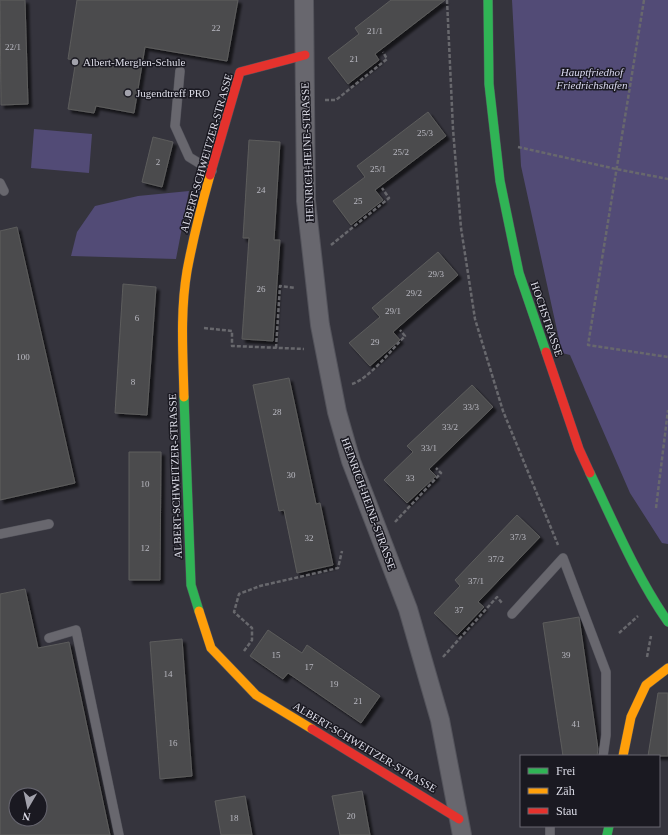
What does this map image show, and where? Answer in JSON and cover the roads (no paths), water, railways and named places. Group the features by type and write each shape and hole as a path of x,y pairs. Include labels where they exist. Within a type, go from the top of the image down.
{"street":[{"name":"HEINRICH-HEINE-STRASSE","path":"304,0 306,201 324,349 337,412 351,461 408,609 438,713 460,827"},
{"name":"HOCHSTRASSE","path":"488,0 489,84 500,181 519,274 579,449 631,559 668,622"},
{"name":"ALBERT-SCHWEITZER-STRASSE","path":"305,55 240,72 201,206 187,272 182,345 191,585 211,648 256,695 460,827"},
{"path":"623,755 631,717 646,685 668,668"}],"lane":[{"path":"180,71 175,126 189,157 212,171"},
{"path":"0,534 49,524"},
{"path":"512,614 564,558 606,672 606,735 603,755"},
{"path":"49,638 76,630 119,835"}],"place":[{"name":"Albert-Merglen-Schule","path":"75,62"},
{"name":"Jugendtreff PRO","path":"128,93"}],"park label":[{"name":"Hauptfriedhof Friedrichshafen","path":"592,78"}]}
